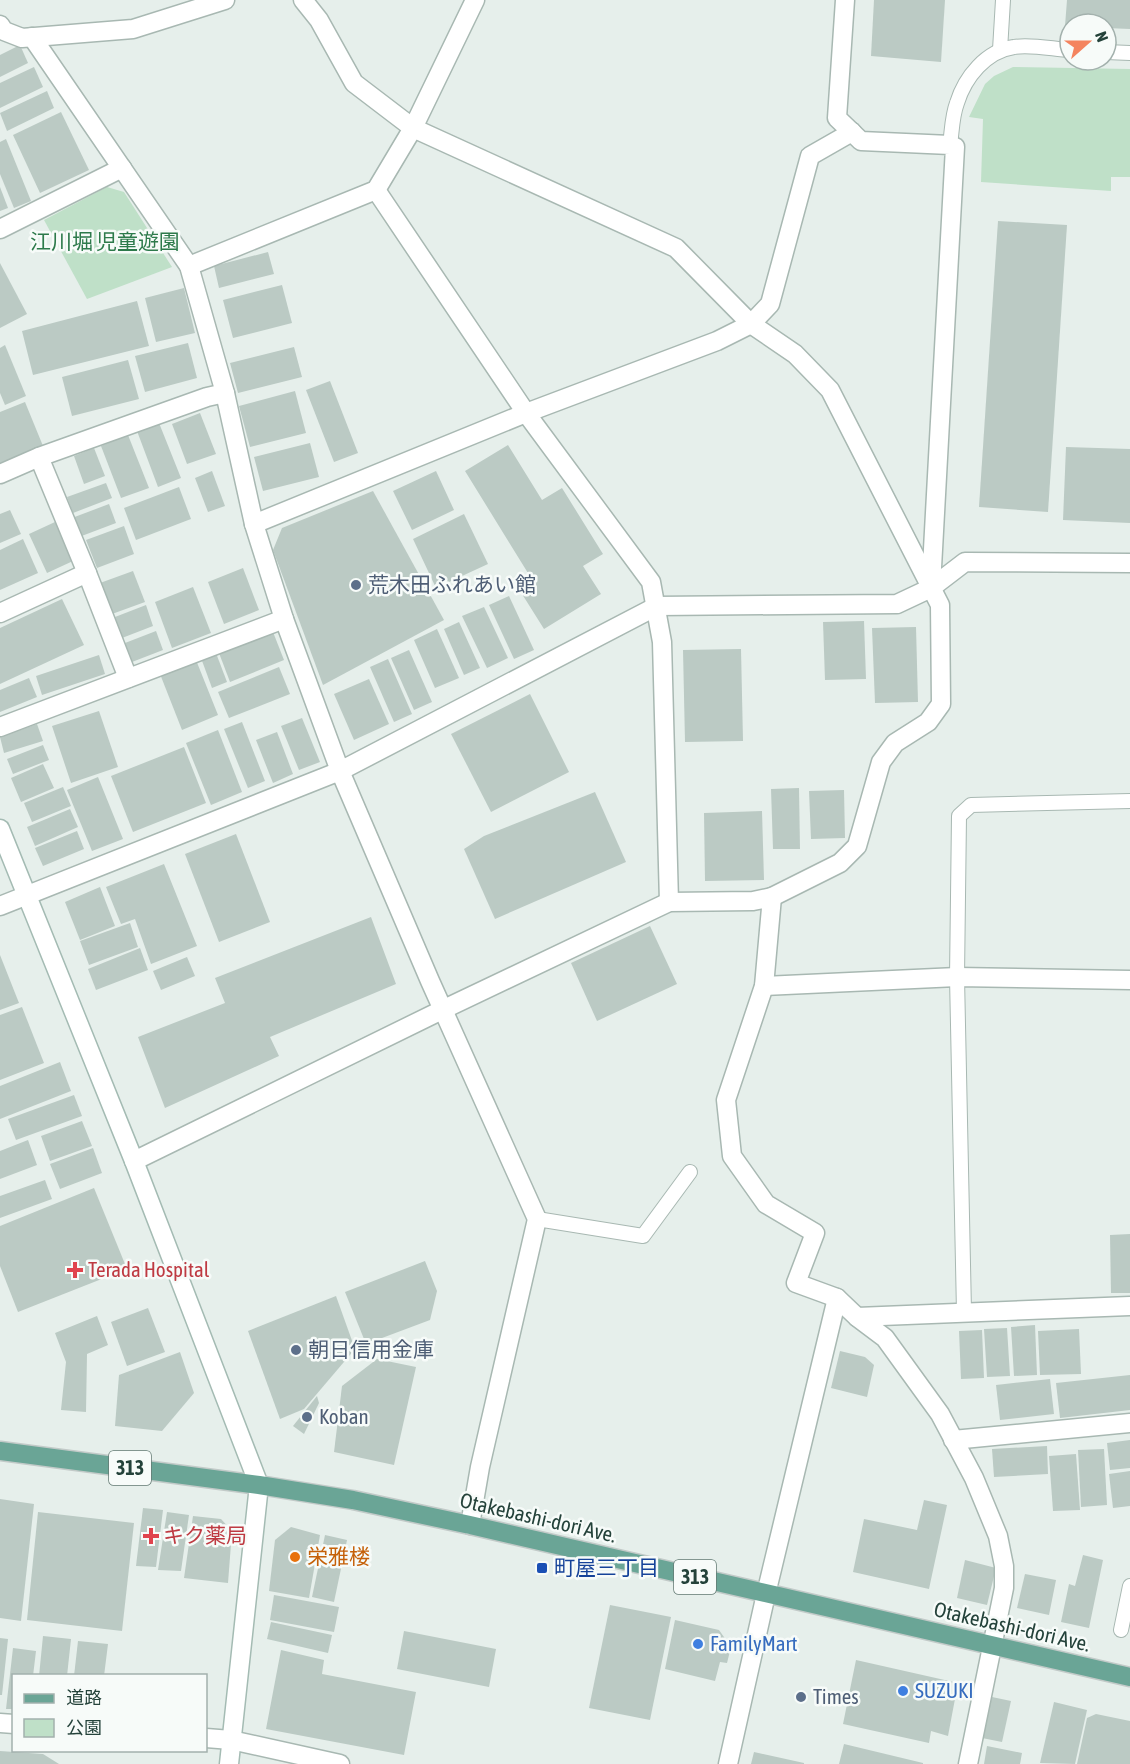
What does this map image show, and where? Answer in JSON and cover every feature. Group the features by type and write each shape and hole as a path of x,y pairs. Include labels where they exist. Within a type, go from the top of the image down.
{"main road":[{"name":"Otakebashi-dori Ave.","path":"0,1451 259,1485 353,1500 1130,1677"}],"street":[{"path":"12,34 133,29 195,4 225,0"},
{"path":"134,1161 442,1010 669,903 753,901 772,897 840,863 857,846 881,762 895,743 928,722 941,704 940,605 830,390 795,354 752,324 676,248 413,128 354,83 319,20 303,0"},
{"path":"189,266 376,190 413,128 475,0"},
{"path":"845,0 837,118 861,141 955,147 931,588"},
{"path":"12,34 122,168 189,266 225,393 254,524 284,620 340,771 442,1010 537,1219 480,1467 470,1525"},
{"path":"254,524 526,412 717,341 752,324 770,304 810,156 852,132"},
{"path":"0,229 122,168"},
{"path":"376,190 526,412 651,582 662,642 669,903"},
{"path":"0,474 39,457 207,397 225,393"},
{"path":"39,457 128,678"},
{"path":"0,906 340,771 657,606 897,604 931,588 965,562 1130,563"},
{"path":"0,613 87,573"},
{"path":"0,727 284,620"},
{"path":"0,829 134,1161 259,1485 228,1764"},
{"path":"772,897 764,986 726,1100 732,1156 766,1204 815,1233 796,1283 837,1298 885,1338 940,1414 974,1478 998,1536 1004,1566 1004,1588 968,1764"},
{"path":"764,986 957,977 1130,980"},
{"path":"728,1764 837,1298"},
{"path":"857,1317 1130,1306"},
{"path":"953,1440 1130,1423"},
{"path":"207,1738 231,1740 340,1764"}],"lane":[{"path":"999,50 1003,0"},
{"path":"950,145 957,103 968,79 983,61 999,50 1016,46 1058,49"},
{"path":"964,1312 957,977 959,816 971,805 1130,801"},
{"path":"537,1219 643,1236 690,1172"},
{"path":"1121,1630 1130,1586"}],"green space":[{"path":"1013,67 1058,68 1058,72 1118,72 1118,69 1130,69 1130,177 1111,177 1111,191 981,182 983,119 969,117 985,84 994,76"},
{"name":"江川堀 児童遊園","path":"107,187 124,192 172,267 87,299 44,220"}],"building":[{"path":"874,0 945,0 941,62 871,56"},
{"path":"1067,0 1130,0 1130,29 1118,28 1118,12 1066,12"},
{"path":"20,45 28,63 0,77 0,55"},
{"path":"34,67 43,87 0,108 0,83"},
{"path":"47,91 54,108 7,131 0,113"},
{"path":"61,112 89,170 40,193 13,135"},
{"path":"6,139 31,201 14,208 0,174 0,142"},
{"path":"0,187 8,208 0,211"},
{"path":"998,221 1067,225 1048,512 979,507"},
{"path":"268,252 274,274 219,288 214,266"},
{"path":"0,263 27,314 0,328"},
{"path":"282,285 292,323 233,338 223,300"},
{"path":"184,288 195,333 156,342 145,298"},
{"path":"137,301 149,346 33,375 22,331"},
{"path":"188,343 197,378 145,392 135,356"},
{"path":"5,345 26,396 5,405 0,393 0,348"},
{"path":"294,347 302,377 238,393 230,363"},
{"path":"128,360 139,399 72,416 62,377"},
{"path":"330,381 358,453 334,462 306,390"},
{"path":"295,391 306,433 250,447 239,406"},
{"path":"25,402 43,446 0,463 0,412"},
{"path":"200,413 216,454 187,464 172,424"},
{"path":"159,423 181,478 158,487 137,431"},
{"path":"128,435 149,488 121,498 101,446"},
{"path":"310,443 319,477 263,491 254,457"},
{"path":"508,445 542,500 562,488 603,554 583,566 601,594 544,629 522,594 536,586 465,471"},
{"path":"1066,447 1130,449 1130,523 1063,520"},
{"path":"94,448 105,476 84,484 74,456"},
{"path":"212,471 225,506 208,512 195,478"},
{"path":"436,471 454,510 412,530 393,491"},
{"path":"106,483 112,498 73,513 67,497"},
{"path":"179,487 191,519 136,540 124,508"},
{"name":"荒木田ふれあい館","path":"373,491 444,620 323,685 273,550 282,528"},
{"path":"109,504 116,523 79,537 72,518"},
{"path":"10,510 21,534 0,543 0,514"},
{"path":"464,514 488,564 436,588 413,539"},
{"path":"55,522 73,561 47,573 29,534"},
{"path":"124,526 134,554 97,568 86,540"},
{"path":"23,539 38,573 0,590 0,550"},
{"path":"243,568 259,610 224,624 208,582"},
{"path":"133,571 145,602 112,614 100,583"},
{"path":"193,587 211,633 172,648 155,602"},
{"path":"509,596 534,650 514,659 489,605"},
{"path":"62,599 84,645 0,684 0,628"},
{"path":"146,605 153,626 122,638 115,617"},
{"path":"484,607 508,658 487,668 462,616"},
{"path":"864,621 866,679 825,680 823,622"},
{"path":"459,622 480,668 464,675 444,629"},
{"path":"916,627 918,702 875,703 872,628"},
{"path":"437,629 459,678 435,688 414,640"},
{"path":"156,631 163,650 132,662 125,643"},
{"path":"273,632 284,660 230,682 219,653"},
{"path":"741,649 743,741 685,742 683,650"},
{"path":"409,650 432,702 414,710 391,658"},
{"path":"216,653 227,682 212,688 201,658"},
{"path":"99,655 105,674 42,695 36,676"},
{"path":"388,659 412,714 394,722 370,667"},
{"path":"196,660 218,715 182,730 160,674"},
{"path":"279,667 290,694 229,718 218,692"},
{"path":"29,678 37,697 0,712 0,690"},
{"path":"369,679 389,724 354,740 334,694"},
{"path":"530,694 569,772 491,812 451,734"},
{"path":"99,711 118,767 71,783 52,726"},
{"path":"302,718 320,762 299,770 281,726"},
{"path":"242,722 265,781 248,788 224,729"},
{"path":"37,724 43,741 4,753 0,737"},
{"path":"218,730 242,792 211,805 186,743"},
{"path":"277,732 293,774 273,783 256,740"},
{"path":"43,745 49,760 13,774 7,759"},
{"path":"184,747 206,803 133,832 111,776"},
{"path":"43,764 54,788 21,802 11,778"},
{"path":"98,777 123,839 92,851 67,790"},
{"path":"63,787 71,806 32,822 24,803"},
{"path":"799,788 800,849 773,849 771,789"},
{"path":"844,790 845,838 811,839 809,791"},
{"path":"595,792 626,862 495,919 464,849 484,836"},
{"path":"70,809 78,827 35,846 27,827"},
{"path":"762,811 764,880 705,881 704,813"},
{"path":"77,831 84,849 43,866 35,848"},
{"path":"236,834 270,922 219,942 185,854"},
{"path":"164,864 197,946 151,964 135,919 121,924 106,887"},
{"path":"100,887 115,926 80,940 65,902"},
{"path":"371,917 396,984 270,1037 279,1056 165,1108 138,1037 225,1003 215,978"},
{"path":"130,923 138,947 89,965 80,941"},
{"path":"650,926 677,984 597,1021 571,963"},
{"path":"140,948 148,970 96,990 88,969"},
{"path":"0,955 19,1003 0,1010"},
{"path":"187,957 195,976 161,990 153,971"},
{"path":"22,1007 44,1063 0,1080 0,1015"},
{"path":"60,1062 71,1091 0,1119 0,1086"},
{"path":"74,1095 82,1116 16,1140 8,1119"},
{"path":"82,1121 92,1146 50,1161 41,1136"},
{"path":"28,1140 37,1165 0,1179 0,1151"},
{"path":"93,1148 102,1173 60,1189 50,1164"},
{"path":"45,1180 52,1199 0,1218 0,1196"},
{"path":"94,1188 127,1269 18,1312 0,1266 0,1226"},
{"path":"1130,1234 1130,1293 1111,1293 1110,1235"},
{"path":"425,1261 437,1291 430,1320 366,1344 345,1292"},
{"path":"336,1296 355,1349 304,1409 280,1419 248,1331"},
{"path":"148,1308 165,1352 127,1366 111,1322"},
{"path":"97,1316 108,1345 87,1354 86,1412 61,1410 66,1362 55,1333"},
{"path":"1035,1325 1037,1375 1014,1376 1011,1327"},
{"path":"1007,1328 1010,1376 987,1377 984,1329"},
{"path":"1079,1329 1081,1374 1040,1375 1038,1331"},
{"path":"982,1330 984,1378 961,1379 959,1331"},
{"path":"840,1351 865,1357 874,1365 867,1397 831,1388"},
{"path":"180,1352 194,1393 162,1431 115,1426 119,1375"},
{"path":"377,1359 416,1367 394,1465 334,1452 342,1386"},
{"path":"1130,1375 1130,1410 1060,1418 1056,1383"},
{"path":"1050,1379 1054,1414 1000,1420 996,1385"},
{"path":"317,1396 319,1403 304,1434 293,1426"},
{"path":"1130,1440 1130,1468 1110,1470 1107,1443"},
{"path":"1047,1446 1048,1474 994,1477 992,1449"},
{"path":"1104,1449 1107,1505 1081,1507 1078,1450"},
{"path":"1076,1454 1080,1510 1053,1511 1049,1456"},
{"path":"1130,1471 1130,1506 1113,1508 1109,1474"},
{"path":"0,1499 34,1504 21,1621 0,1618"},
{"path":"924,1500 947,1505 929,1589 853,1572 864,1519 917,1530"},
{"path":"143,1508 163,1510 156,1567 136,1566"},
{"path":"38,1512 134,1523 122,1631 27,1620"},
{"path":"167,1512 189,1515 181,1571 158,1570"},
{"path":"193,1516 221,1519 232,1531 228,1583 184,1578"},
{"path":"291,1527 320,1535 309,1598 269,1591 275,1540"},
{"path":"325,1535 347,1540 334,1602 312,1597"},
{"path":"1083,1555 1103,1560 1089,1628 1061,1622 1069,1584 1075,1586"},
{"path":"965,1560 996,1568 987,1605 957,1598"},
{"path":"1025,1574 1056,1580 1049,1615 1017,1608"},
{"path":"274,1595 339,1607 334,1632 270,1620"},
{"path":"610,1605 671,1617 650,1720 589,1708"},
{"path":"675,1620 719,1630 731,1647 727,1663 720,1662 715,1681 665,1669"},
{"path":"271,1622 332,1635 328,1653 267,1639"},
{"path":"404,1631 496,1649 489,1687 397,1669"},
{"path":"43,1636 71,1639 67,1674 39,1674"},
{"path":"0,1638 8,1639 2,1695 0,1695"},
{"path":"78,1641 108,1644 104,1674 74,1674"},
{"path":"13,1648 36,1651 33,1674 12,1674 12,1709 6,1709"},
{"path":"281,1650 324,1660 322,1674 416,1692 404,1755 266,1729"},
{"path":"856,1660 958,1683 948,1736 931,1731 929,1743 843,1724"},
{"path":"992,1697 1011,1701 1002,1742 982,1738"},
{"path":"1054,1702 1087,1710 1075,1764 1040,1763"},
{"path":"1096,1714 1130,1721 1130,1764 1077,1764 1087,1718"},
{"path":"844,1744 923,1763 923,1764 839,1764"},
{"path":"987,1746 1022,1753 1020,1764 984,1764"},
{"path":"0,1751 43,1754 59,1764 0,1764"},
{"path":"754,1752 804,1763 804,1764 751,1764"}],"place":[{"name":"荒木田ふれあい館","path":"356,585"},
{"name":"Terada Hospital","path":"75,1270"},
{"name":"朝日信用金庫","path":"296,1350"},
{"name":"Koban","path":"307,1417"},
{"name":"キク薬局","path":"151,1536"},
{"name":"栄雅楼","path":"295,1557"},
{"name":"町屋三丁目","path":"542,1568"},
{"name":"FamilyMart","path":"698,1644"},
{"name":"SUZUKI","path":"903,1691"},
{"name":"Times","path":"801,1697"}]}
